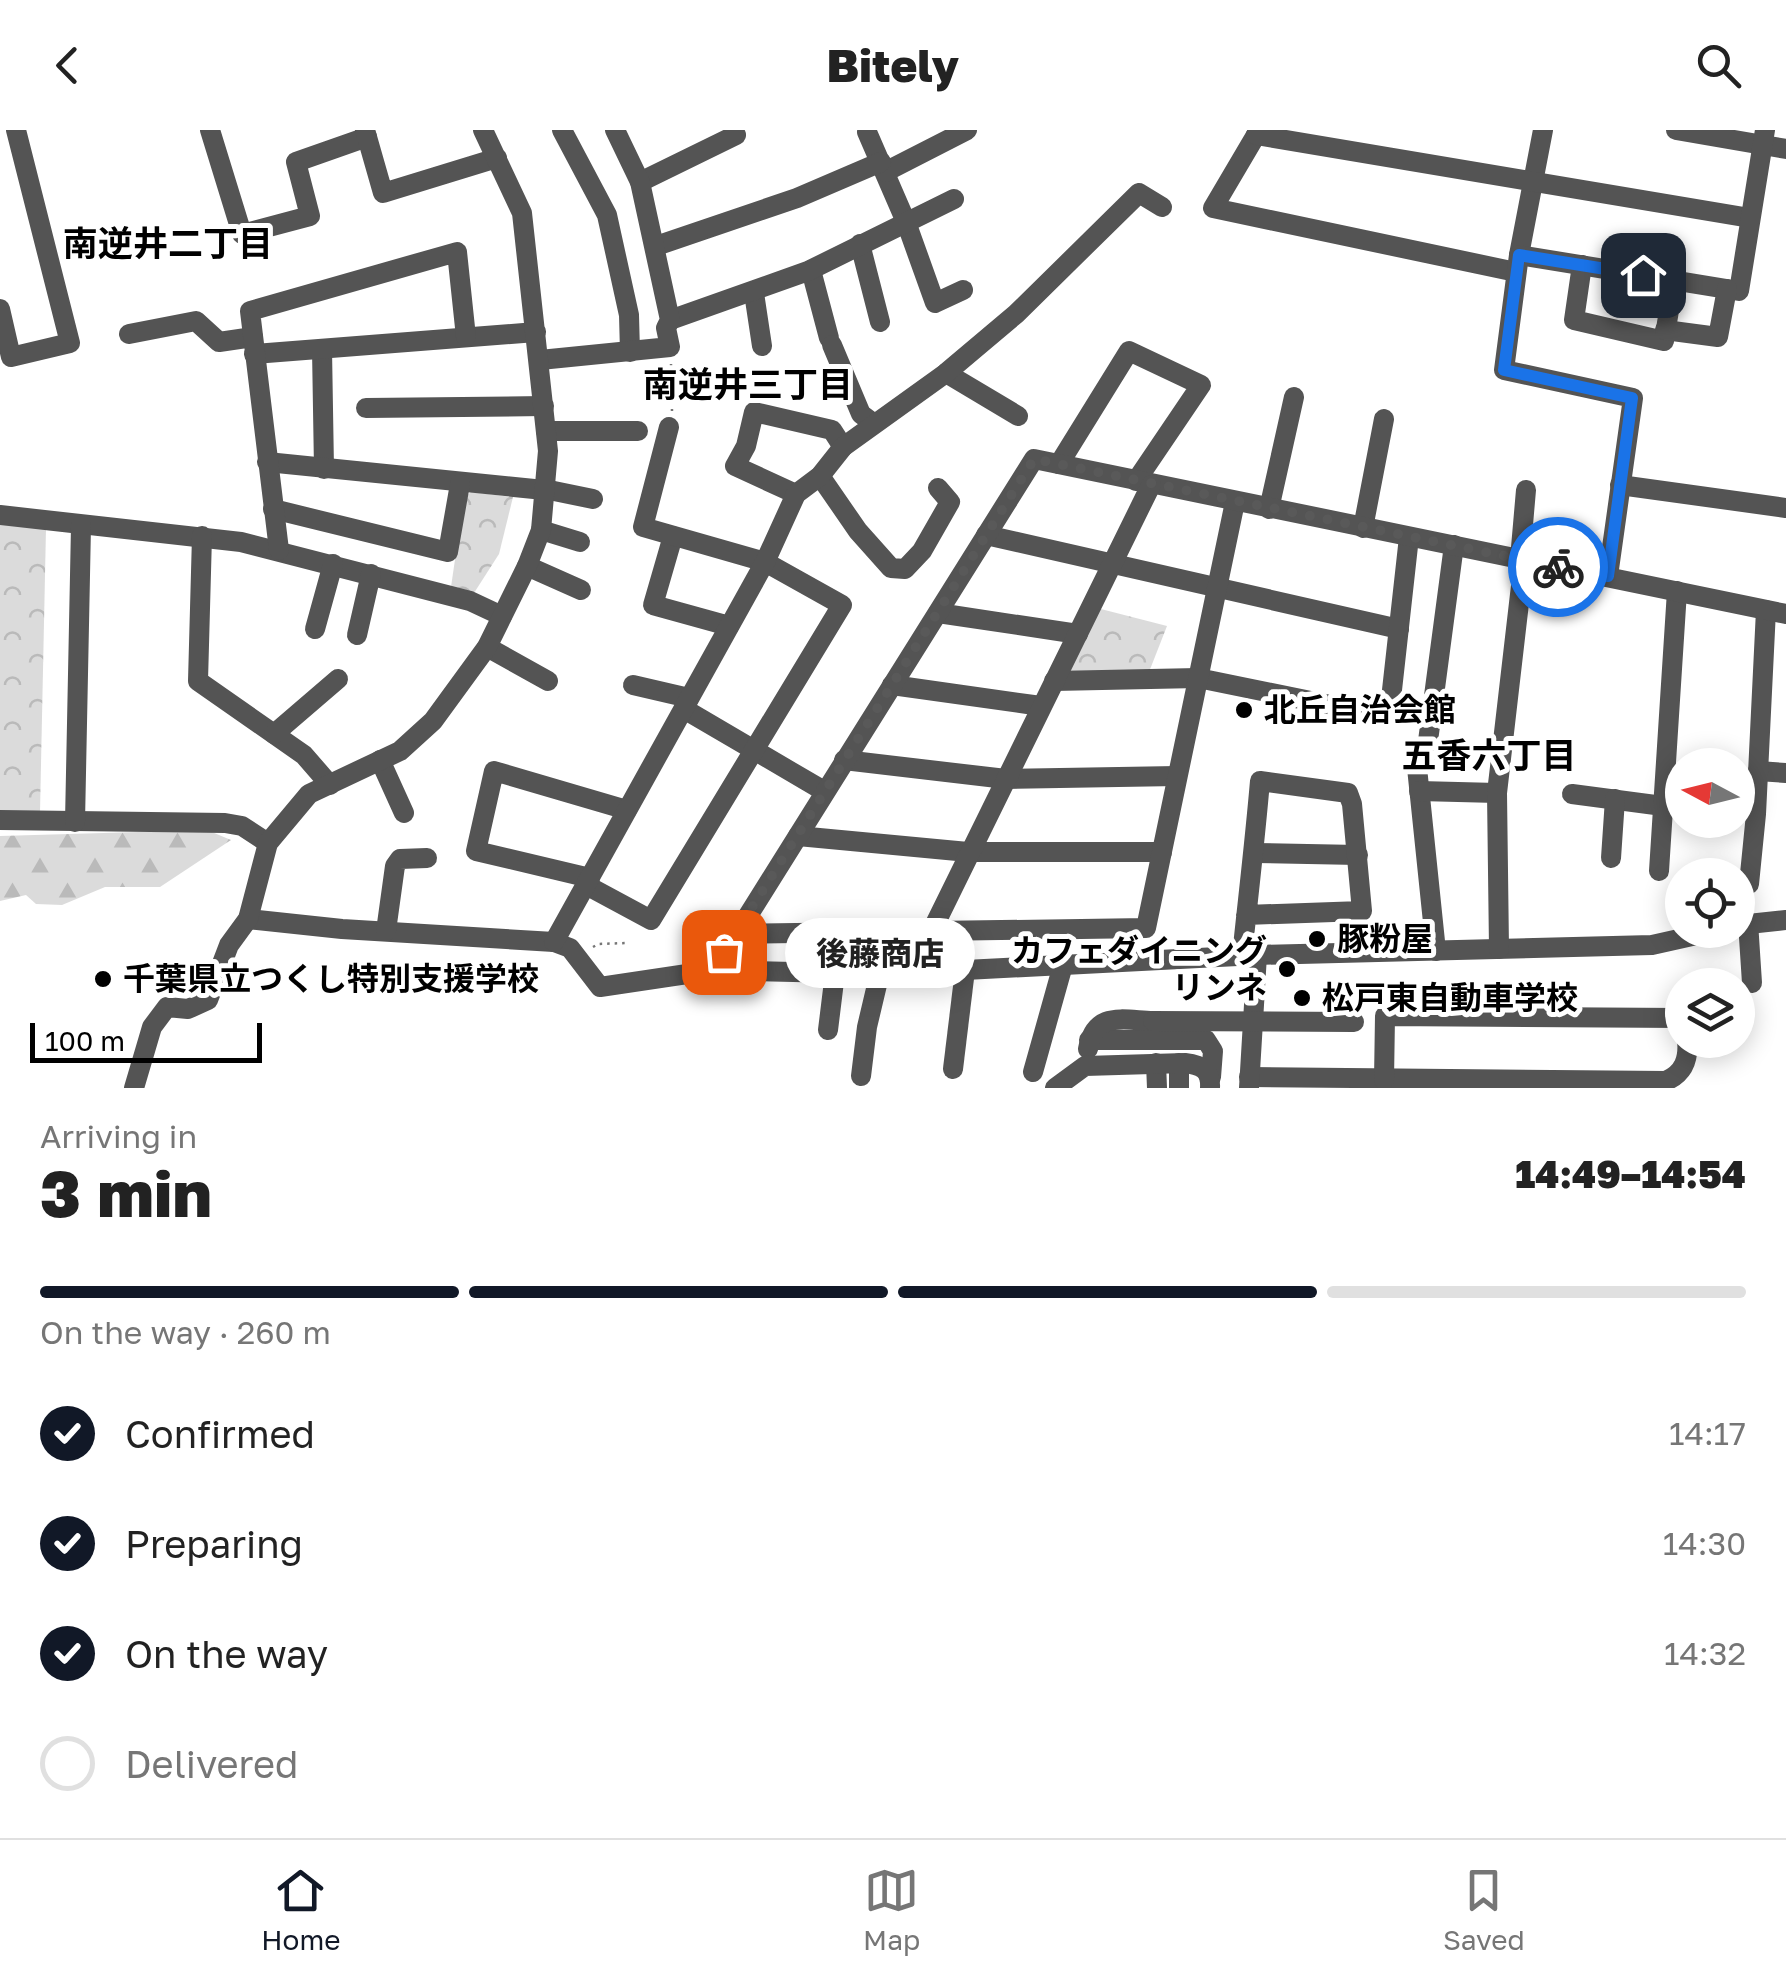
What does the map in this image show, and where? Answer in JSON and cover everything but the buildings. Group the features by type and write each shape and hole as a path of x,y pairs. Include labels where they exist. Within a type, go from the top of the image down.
{"street":[{"path":"0,309 11,357 70,342 16,130"},
{"path":"210,130 242,234 310,216 296,162 366,134 383,192 496,158"},
{"path":"134,1088 152,1027 166,1007 188,1010 208,1000 229,945 248,919 268,843 309,794 400,751 433,721 486,647 527,566 540,530 544,491 546,432 540,360 522,213 483,130"},
{"path":"562,130 607,214 629,315 630,352"},
{"path":"656,246 883,167 967,130"},
{"path":"1543,130 1518,264 1504,370 1632,398 1608,576"},
{"path":"1676,130 1764,138 1786,149"},
{"path":"540,360 670,347 666,328 670,320 656,246 640,182 620,132"},
{"path":"866,132 906,222 935,303 963,290"},
{"path":"1750,218 1257,133 1214,208 1518,264 1582,265 1740,291 1764,138"},
{"path":"640,182 737,138"},
{"path":"554,942 765,562 796,494 820,476 843,447 946,374 1016,314 1139,193 1162,207"},
{"path":"670,320 811,270 954,198"},
{"path":"860,244 880,322"},
{"path":"278,550 250,311 457,252 466,337"},
{"path":"1582,265 1574,320 1664,340 1674,280"},
{"path":"811,270 830,342 860,414 873,423"},
{"path":"1665,330 1718,337 1727,289"},
{"path":"754,293 762,346"},
{"path":"129,334 196,321 219,342 322,349 536,332"},
{"path":"322,349 324,468"},
{"path":"912,971 1112,564 1144,483 1201,385 1129,351 1060,464"},
{"path":"946,374 1018,416"},
{"path":"1269,509 1294,397"},
{"path":"366,408 544,406"},
{"path":"796,494 735,466 746,446 754,412 832,430 843,447"},
{"path":"1363,528 1384,419"},
{"path":"627,810 494,771 476,851 588,881 651,920 842,604 765,562 644,527 670,427"},
{"path":"546,432 638,432"},
{"path":"714,970 1034,459 1776,612 1750,858"},
{"path":"267,462 544,491 593,500"},
{"path":"820,476 858,531 891,568 905,569 922,551 950,502 938,488"},
{"path":"274,509 448,552 460,484"},
{"path":"1620,486 1786,508"},
{"path":"1499,949 1497,793 1526,490"},
{"path":"736,934 1146,928 1235,502"},
{"path":"0,514 82,526 202,536 278,550 470,601 502,616"},
{"path":"75,822 82,526"},
{"path":"540,530 580,542"},
{"path":"986,535 1399,629"},
{"path":"202,536 198,681 304,756 330,784"},
{"path":"673,536 653,605 729,626"},
{"path":"1054,681 1198,678 1388,717 1410,537"},
{"path":"1436,952 1419,791 1454,544"},
{"path":"316,629 332,564"},
{"path":"527,566 582,590"},
{"path":"357,635 371,574"},
{"path":"1659,871 1677,591"},
{"path":"938,613 1078,634"},
{"path":"486,647 548,681"},
{"path":"274,734 338,680"},
{"path":"892,685 1042,706"},
{"path":"633,686 686,703 824,790"},
{"path":"380,760 404,814"},
{"path":"844,760 1006,779 1177,776"},
{"path":"1758,772 1786,774"},
{"path":"1246,915 1362,911 1348,793 1260,781 1246,915 1250,956 1249,1083 1678,1082 1687,1058"},
{"path":"1419,791 1497,793"},
{"path":"1572,794 1663,806"},
{"path":"1611,858 1615,800"},
{"path":"0,820 225,823 242,826 268,843"},
{"path":"798,836 968,852 1162,852"},
{"path":"1254,854 1358,855"},
{"path":"386,931 395,866 400,859 426,858"},
{"path":"248,919 554,942 570,948 600,987 714,970 965,970 1665,942"},
{"path":"1755,922 1786,920"},
{"path":"1112,963 1117,928"},
{"path":"1033,1072 1063,965"},
{"path":"952,1069 965,970"},
{"path":"861,1076 866,1026 880,972"},
{"path":"828,1030 835,973"},
{"path":"1371,1018 1384,1080"},
{"path":"1085,1066 1096,1026 1106,1020 1665,1018"},
{"path":"1090,1040 1206,1040 1213,1050 1210,1083"},
{"path":"1179,1063 1179,1088"},
{"path":"1055,1088 1085,1066 1131,1064 1198,1064 1210,1083"},
{"path":"1131,1064 1132,1088"},
{"path":"1156,1064 1157,1088"}],"path":[{"path":"670,347 674,399 670,427"},
{"path":"598,944 628,943"}],"green space":[{"path":"471,492 513,497 499,554 474,593 451,587 464,498"},
{"path":"0,524 46,528 40,812 0,812"},
{"path":"1097,608 1167,626 1149,672 1067,675"},
{"path":"207,830 231,840 160,887 105,887 62,905 36,904 26,895 0,901 0,836"}],"way so far":[{"path":"724,952 1034,459 1558,567"}],"place":[{"name":"北丘自治会館","path":"1244,710"},
{"name":"豚粉屋","path":"1317,939"},
{"name":"後藤商店","path":"724,952"},
{"name":"カフェダイニング リンネ","path":"1287,969"},
{"name":"千葉県立つくし特別支援学校","path":"103,979"},
{"name":"松戸東自動車学校","path":"1302,998"}],"district":[{"name":"南逆井二丁目","path":"168,244"},
{"name":"南逆井三丁目","path":"748,385"},
{"name":"五香六丁目","path":"1489,756"}],"route":[{"path":"1558,567 1608,576 1632,398 1504,370 1519,255 1643,275"}]}
